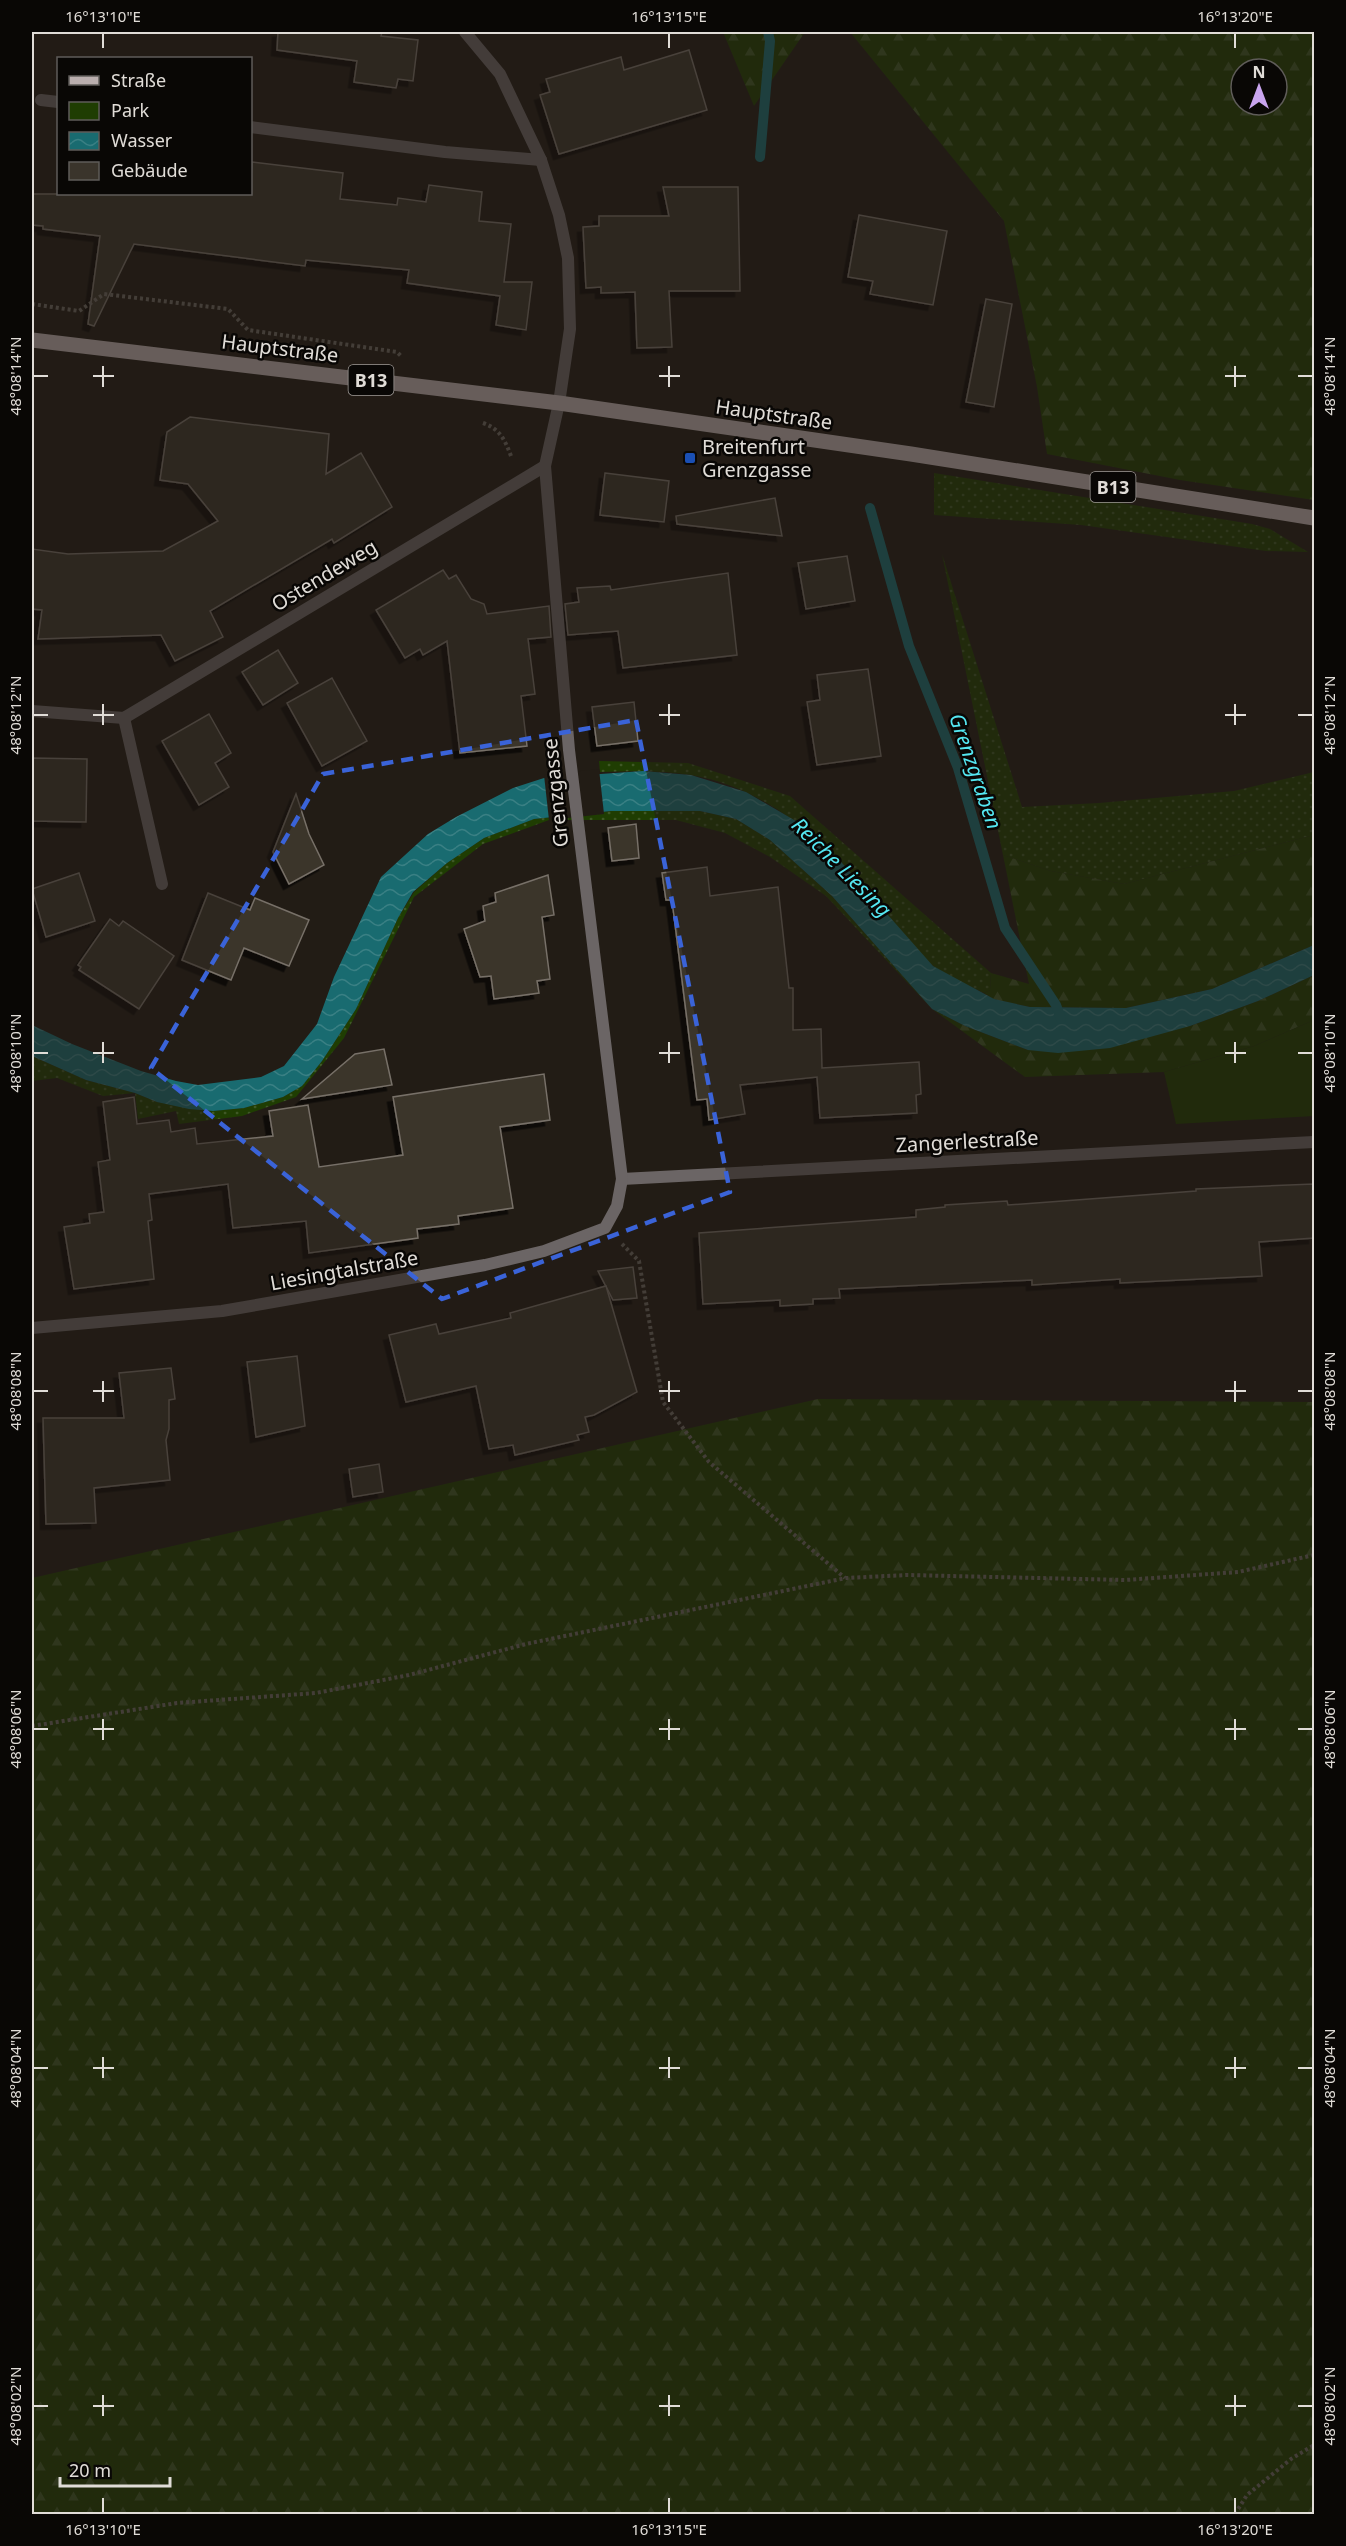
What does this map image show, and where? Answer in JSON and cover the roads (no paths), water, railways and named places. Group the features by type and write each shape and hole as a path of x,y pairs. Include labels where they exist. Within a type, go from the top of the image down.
{"main road":[{"name":"Hauptstraße","path":"32,340 560,403 911,454 1314,518"}],"street":[{"path":"465,32 500,74 541,160 560,215 568,258 570,329 560,403"},
{"path":"41,99 57,102"},
{"path":"252,128 445,153 541,160"},
{"name":"Grenzgasse","path":"560,403 545,466 569,750 622,1179"},
{"name":"Ostendeweg","path":"124,718 545,466"},
{"path":"32,711 124,718 162,884"},
{"name":"Zangerlestraße","path":"622,1179 1314,1142"},
{"name":"Liesingtalstraße","path":"32,1328 234,1309 485,1265 544,1251 606,1228 617,1206 622,1179"}],"water":[{"name":"Reiche Liesing","path":"643,771 691,775 746,792 801,824 835,855 933,966 994,999 1030,1007 1126,1008 1212,989 1314,945 1314,975 1258,1001 1190,1026 1110,1048 1058,1053 1028,1050 965,1026 932,1009 832,896 770,840 736,819 700,811 611,811 534,819 484,838 447,863 413,892 398,918 356,1009 322,1061 302,1086 283,1097 244,1108 213,1111 189,1109 157,1102 135,1093 86,1080 32,1056 32,1025 72,1044 141,1071 176,1081 198,1085 261,1077 284,1066 317,1024 334,977 381,877 428,834 513,788 544,778"}],"waterway":[{"name":"Grenzgraben","path":"760,157 770,41 768,32"},
{"name":"Grenzgraben","path":"870,508 909,646 958,768 1005,928 1056,1005 1061,1019"}],"place":[{"name":"Breitenfurt Grenzgasse","path":"690,458"}]}
